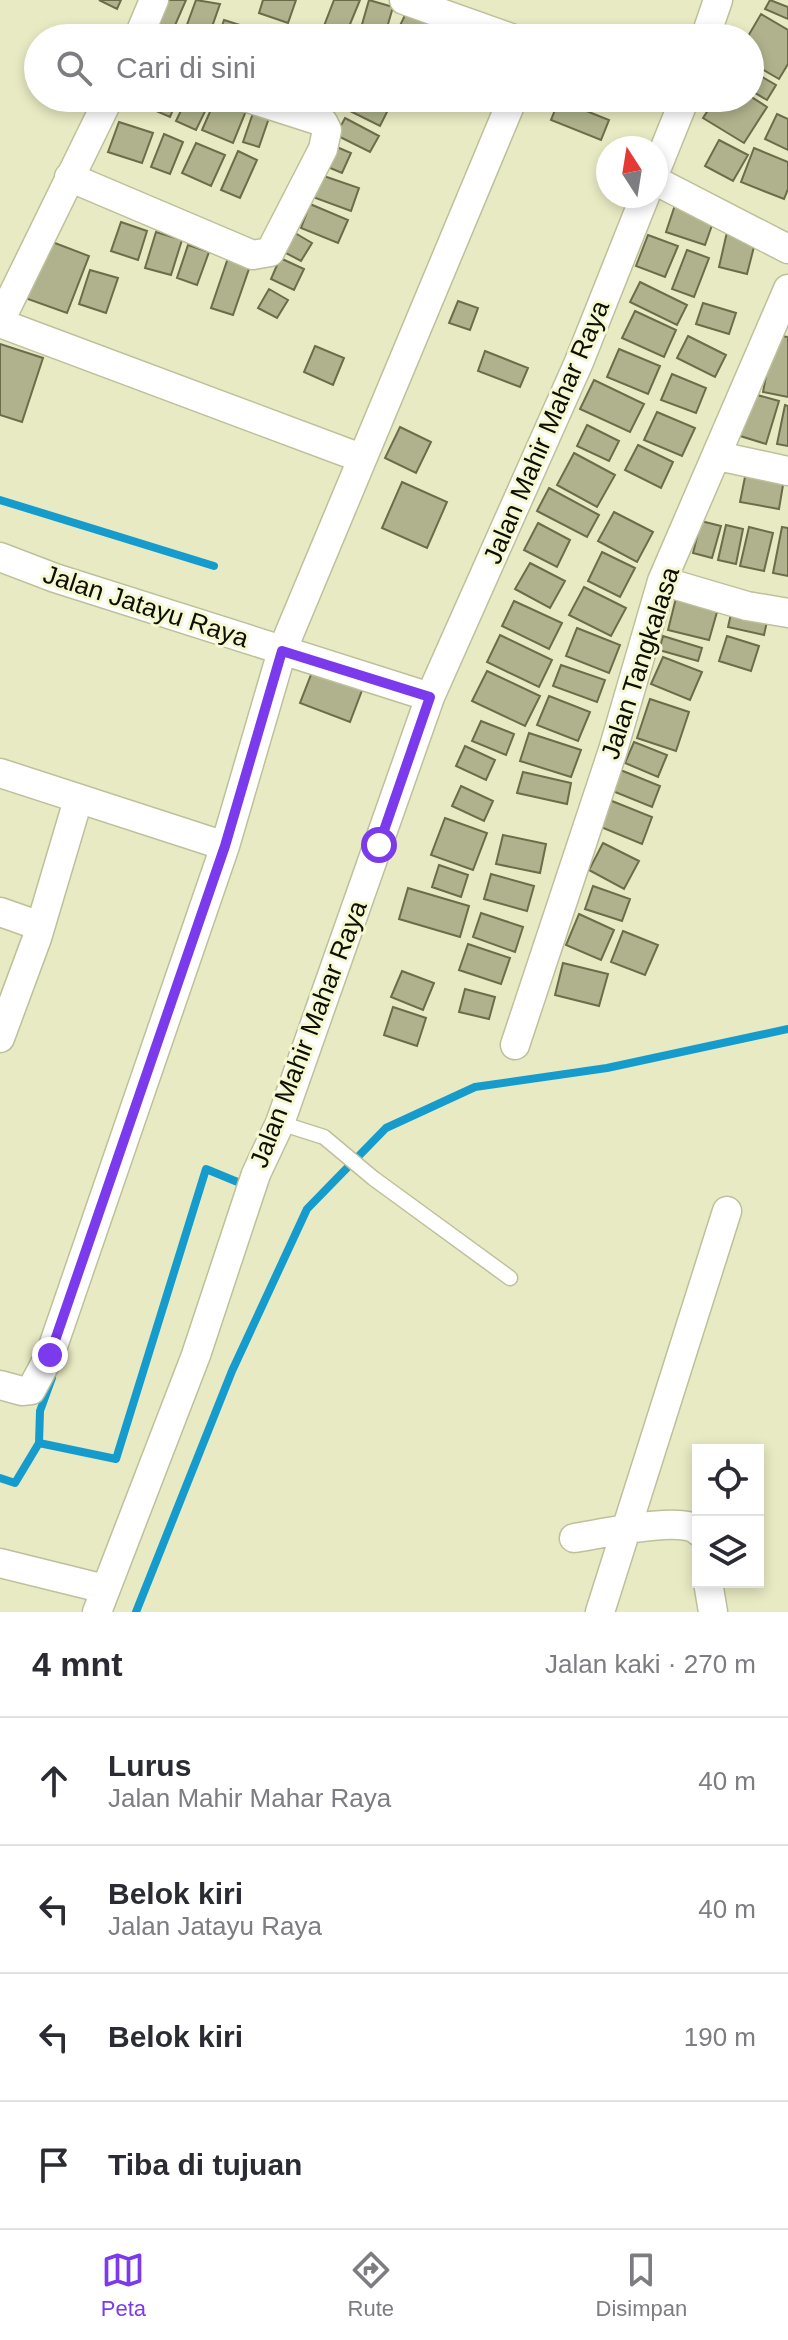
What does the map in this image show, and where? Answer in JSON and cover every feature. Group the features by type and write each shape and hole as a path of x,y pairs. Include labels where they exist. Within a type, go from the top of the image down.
{"street":[{"path":"144,24 154,0"},
{"path":"404,0 472,24"},
{"path":"710,24 718,0"},
{"path":"102,112 0,322 361,458"},
{"path":"69,177 253,255 265,255 270,252 310,175 327,130 323,122 292,112"},
{"path":"0,1385 22,1391 31,1390 50,1355 225,846 282,651 507,112"},
{"path":"667,136 676,112"},
{"path":"668,187 776,242"},
{"name":"Jalan Mahir Mahar Raya","path":"101,1600 196,1355 256,1174 280,1123 430,697 579,362 640,208"},
{"name":"Jalan Tangkalasa","path":"515,1045 613,750 662,581 782,324 788,289"},
{"path":"718,456 788,471"},
{"name":"Jalan Jatayu Raya","path":"0,557 55,578 430,697"},
{"path":"662,581 747,606 788,613"},
{"path":"0,773 225,846"},
{"path":"0,1038 40,926 78,800"},
{"path":"0,912 40,926"},
{"path":"600,1612 727,1211"},
{"path":"574,1538 663,1526 692,1526"},
{"path":"0,1563 101,1600"},
{"path":"709,1588 713,1612"}],"lane":[{"path":"280,1123 324,1137 373,1178 510,1278"}],"building":[{"path":"99,0 121,0 117,9"},
{"path":"159,0 186,0 176,24 159,24 150,20"},
{"path":"196,0 220,4 213,24 187,24"},
{"path":"263,0 296,0 288,23 259,13"},
{"path":"334,0 360,0 350,24 325,24"},
{"path":"369,0 393,7 388,24 362,24"},
{"path":"770,0 788,7 788,19 765,9"},
{"path":"406,13 430,24 401,24"},
{"path":"761,14 788,30 788,64 779,79 764,70 764,24 755,24"},
{"path":"764,78 776,85 767,100 764,98"},
{"path":"180,112 205,112 196,130 176,121"},
{"path":"210,112 246,112 233,143 202,130"},
{"path":"352,112 387,112 380,126"},
{"path":"554,112 589,112 609,120 603,136 596,138 551,120"},
{"path":"707,112 764,112 744,143 703,118"},
{"path":"253,113 269,118 259,147 243,142"},
{"path":"777,114 788,119 788,150 765,139"},
{"path":"345,118 379,136 370,152 336,135"},
{"path":"119,122 153,133 142,163 108,152"},
{"path":"164,134 183,142 170,174 151,167"},
{"path":"719,140 748,155 733,181 705,166"},
{"path":"196,143 225,155 211,186 182,173"},
{"path":"332,145 351,153 342,173 323,165"},
{"path":"754,148 788,162 788,189 784,199 741,182"},
{"path":"238,151 257,160 240,198 221,190"},
{"path":"318,174 359,188 351,211 310,196"},
{"path":"676,202 716,214 705,245 666,232"},
{"path":"310,204 348,220 338,243 301,228"},
{"path":"121,222 147,231 138,260 111,251"},
{"path":"156,232 182,240 171,275 145,268"},
{"path":"727,232 756,239 747,274 719,267"},
{"path":"295,233 312,243 301,261 284,252"},
{"path":"648,235 678,246 665,277 636,266"},
{"path":"47,240 89,256 67,313 25,298"},
{"path":"188,245 209,252 197,285 177,278"},
{"path":"687,250 709,258 694,297 672,289"},
{"path":"229,255 251,263 233,315 211,308"},
{"path":"280,258 304,269 294,290 271,279"},
{"path":"90,270 118,278 106,313 79,304"},
{"path":"640,282 687,305 677,325 630,302"},
{"path":"269,289 288,300 277,318 258,308"},
{"path":"458,301 478,308 470,330 449,323"},
{"path":"703,303 736,313 729,334 696,324"},
{"path":"635,311 676,330 664,357 622,338"},
{"path":"774,335 788,337 788,397 763,392"},
{"path":"688,336 726,355 715,377 677,358"},
{"path":"0,344 43,358 22,422 0,415"},
{"path":"315,346 344,358 333,385 304,372"},
{"path":"619,349 660,366 648,394 607,377"},
{"path":"485,351 528,368 520,387 478,371"},
{"path":"672,374 706,388 696,413 661,400"},
{"path":"594,380 644,404 630,432 580,409"},
{"path":"750,393 779,401 766,444 737,435"},
{"path":"785,405 788,406 788,446 777,444"},
{"path":"657,412 695,428 682,456 644,440"},
{"path":"587,425 619,441 609,461 577,446"},
{"path":"400,427 431,442 416,473 385,458"},
{"path":"638,445 673,462 661,488 625,470"},
{"path":"574,453 615,475 597,507 557,485"},
{"path":"746,472 784,479 779,509 740,502"},
{"path":"402,482 447,502 427,548 382,528"},
{"path":"549,488 599,515 587,537 537,511"},
{"path":"614,512 653,532 637,562 598,541"},
{"path":"701,521 721,526 712,558 693,553"},
{"path":"538,523 570,540 557,567 524,550"},
{"path":"726,525 743,529 736,564 718,560"},
{"path":"749,527 773,533 764,571 740,566"},
{"path":"782,527 788,528 788,576 773,573"},
{"path":"602,552 635,568 620,597 588,581"},
{"path":"530,563 565,581 550,608 515,589"},
{"path":"584,587 626,608 611,636 569,615"},
{"path":"677,594 719,605 709,640 668,630"},
{"path":"514,601 562,623 549,649 502,626"},
{"path":"733,605 769,612 764,635 728,627"},
{"path":"577,628 620,645 609,673 566,656"},
{"path":"500,635 552,660 539,687 487,662"},
{"path":"663,636 702,648 698,661 659,650"},
{"path":"727,636 759,646 751,671 719,661"},
{"path":"663,657 702,672 690,700 651,684"},
{"path":"561,665 605,680 597,702 553,686"},
{"path":"314,667 364,685 350,722 300,703"},
{"path":"487,671 540,696 525,726 472,701"},
{"path":"549,696 590,712 578,741 537,725"},
{"path":"650,699 689,712 676,751 637,738"},
{"path":"481,721 514,734 506,755 472,741"},
{"path":"529,733 581,750 571,777 520,761"},
{"path":"634,742 667,755 658,777 625,763"},
{"path":"465,746 495,760 486,780 456,766"},
{"path":"618,769 660,786 652,807 610,790"},
{"path":"523,772 571,783 567,804 517,793"},
{"path":"461,786 493,801 484,821 452,806"},
{"path":"607,799 652,817 642,844 596,825"},
{"path":"445,818 487,833 473,870 431,855"},
{"path":"503,835 546,844 540,873 496,864"},
{"path":"603,843 639,861 624,889 589,870"},
{"path":"439,865 468,875 461,897 432,887"},
{"path":"491,874 534,886 527,911 484,899"},
{"path":"593,886 630,899 622,921 585,909"},
{"path":"408,888 469,906 460,937 399,919"},
{"path":"481,913 523,927 515,952 473,937"},
{"path":"579,914 614,930 601,960 566,945"},
{"path":"623,931 658,945 645,975 611,962"},
{"path":"468,944 510,958 501,984 459,970"},
{"path":"563,963 608,974 599,1006 555,995"},
{"path":"402,971 434,983 423,1010 391,997"},
{"path":"465,989 495,997 489,1019 459,1012"},
{"path":"393,1007 426,1018 417,1046 384,1035"}],"waterway":[{"path":"0,500 214,566"},
{"path":"136,1612 232,1371 307,1209 386,1128 475,1087 607,1068 788,1029"},
{"path":"0,1478 15,1483 39,1443 116,1459 206,1169 240,1183"},
{"path":"39,1443 40,1411 52,1378"}],"route":[{"path":"50,1355 225,846 282,651 430,697 379,845"}]}
